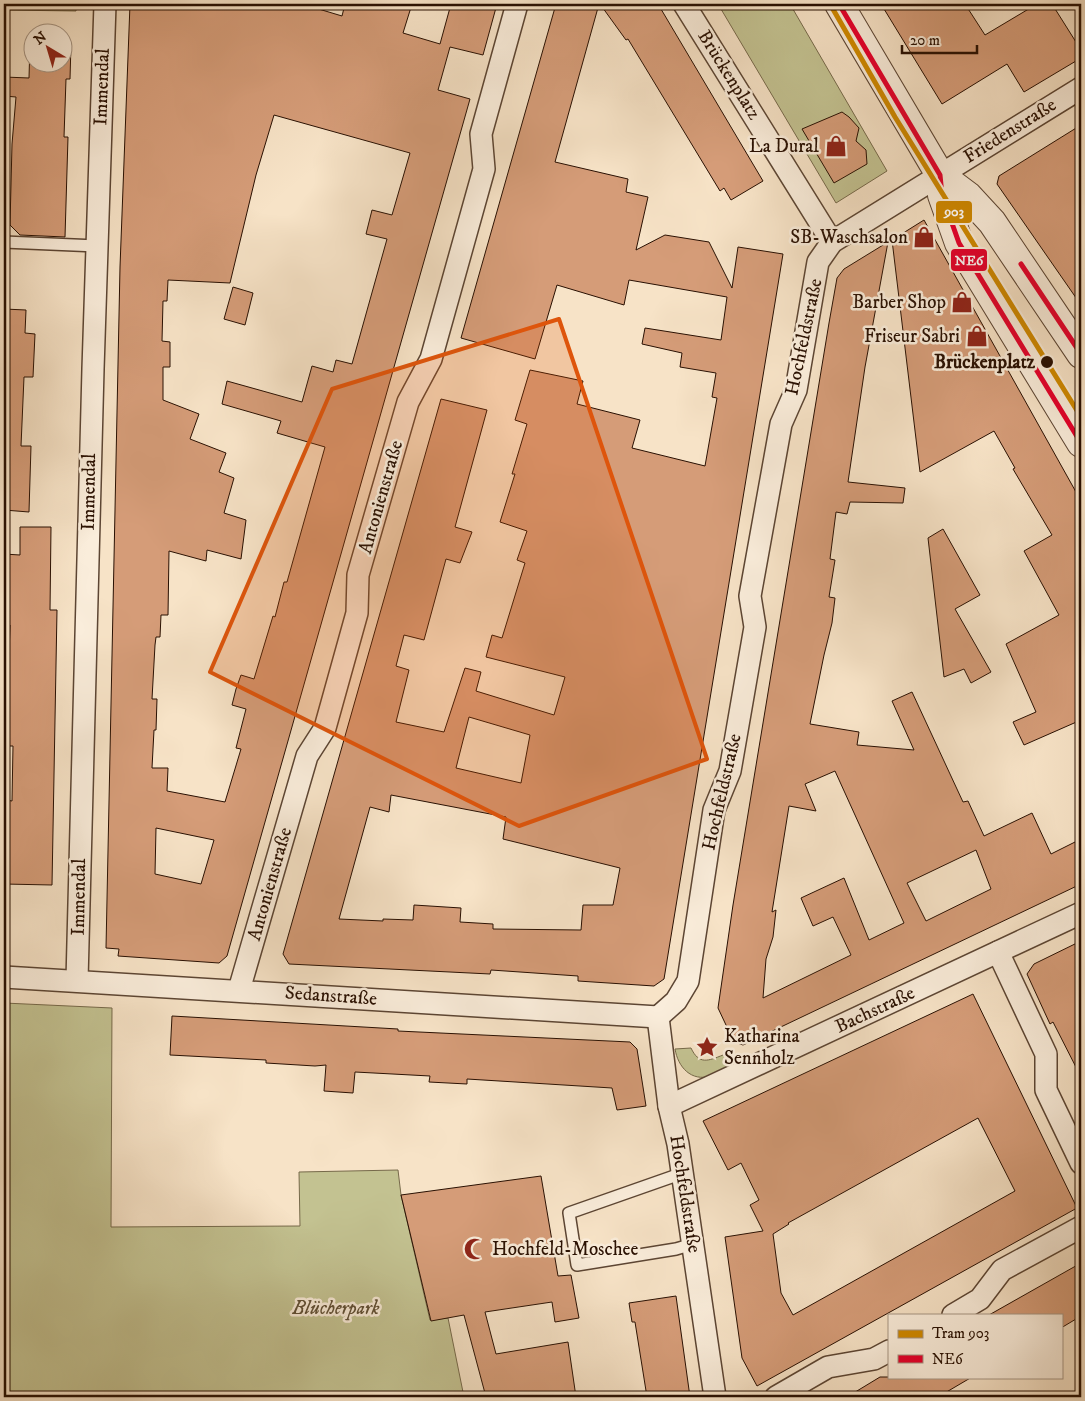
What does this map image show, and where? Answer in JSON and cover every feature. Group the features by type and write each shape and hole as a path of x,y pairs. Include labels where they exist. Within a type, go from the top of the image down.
{"street":[{"name":"Immendal","path":"77,980 104,4"},
{"name":"Antonienstraße","path":"239,990 307,756 325,728 357,613 358,575 408,402 431,359 484,169 481,134 517,4"},
{"name":"Brückenplatz","path":"684,4 832,242"},
{"path":"839,4 940,174 968,196 992,222 1081,354"},
{"name":"Friedenstraße","path":"940,174 1081,88"},
{"path":"832,242 940,174"},
{"path":"940,174 942,195 959,242 1078,432"},
{"name":"Hochfeldstraße","path":"715,1397 678,1144 669,1106 658,1016 676,1002 688,982 714,810 730,771 755,627 750,596 781,424 796,390 818,262 832,242"},
{"name":"Bachstraße","path":"669,1106 1081,913"},
{"path":"998,952 1046,1054 1046,1090 1081,1163"},
{"name":"Sedanstraße","path":"4,977 658,1016"},
{"path":"955,1314 980,1299 1002,1270 1081,1227"},
{"path":"776,1397 828,1367 874,1359 888,1352"}],"lane":[{"path":"4,242 97,246"},
{"path":"682,1173 569,1213 575,1256 577,1264 676,1249 693,1244"}],"highlighted area":[{"path":"559,319 707,759 519,826 210,672 332,389"}],"green space":[{"path":"4,4 76,4 76,11 4,10"},
{"path":"718,4 790,4 887,171 836,203"},
{"name":"Blücherpark","path":"4,1003 112,1008 111,1227 300,1226 299,1172 398,1170 401,1195 430,1320 448,1318 464,1397 4,1397"},
{"path":"691,1048 697,1057 704,1060 723,1055 730,1065 729,1068 711,1076 697,1077 692,1075 682,1067 675,1049"}],"building":[{"path":"130,4 302,4 342,16 345,4 412,4 403,33 440,44 451,4 497,4 483,55 450,47 438,90 470,99 227,956 219,963 118,956 119,949 106,948 120,267","holes":["274,115 410,153 392,215 372,210 366,234 387,239 352,364 336,360 333,372 312,366 302,402 227,381 222,404 281,421 277,433 325,447 287,582 284,582 275,617 273,616 254,679 241,675 236,689 232,705 246,709 236,748 241,749 225,802 167,791 168,768 152,768 157,699 152,699 155,645 156,637 160,637 161,615 168,615 169,551 206,561 207,550 241,559 246,520 224,513 234,478 219,472 226,453 190,439 199,414 163,400 163,367 170,367 170,342 162,341 163,301 167,301 168,280 230,283 256,175","156,828 214,840 201,884 155,874"]},
{"path":"556,4 599,4 555,162 628,179 626,192 648,197 636,250 665,235 709,242 732,288 738,247 783,254 664,979 654,986 578,981 578,976 491,970 490,974 289,964 283,954 441,399 487,410 455,527 472,532 460,563 446,559 424,640 404,635 396,666 409,670 396,722 444,732 465,668 481,672 476,691 554,715 565,677 486,657 492,635 502,638 525,563 517,560 527,531 500,522 515,474 512,474 527,424 515,420 530,370 583,381 577,404 640,420 632,448 705,466 717,398 712,397 716,373 680,367 682,353 642,344 645,328 721,340 727,297 629,280 624,305 557,285 535,359 461,338","holes":["469,717 530,735 521,783 456,768","391,795 506,817 503,839 620,868 613,905 583,905 581,930 493,929 493,924 460,922 461,908 414,905 413,920 339,919 370,807 389,812"]},
{"path":"600,4 658,4 763,181 731,200 724,188 720,191 628,39 626,40"},
{"path":"881,4 965,4 985,35 1037,4 1052,4 1081,50 1081,58 1024,92 1007,64 942,104"},
{"path":"29,72 70,72 70,79 66,79 64,137 68,137 65,237 20,235 10,225 12,144 16,97 4,96 4,77 29,78"},
{"name":"La Dural","path":"842,112 859,128 856,141 866,150 867,164 834,183 802,129"},
{"path":"1081,125 1081,305 997,184 999,176"},
{"path":"924,220 1081,501 1081,720 1024,745 1013,722 1036,712 1006,644 1059,615 1024,551 1052,535 1013,469 1015,468 994,431 920,472 892,240"},
{"path":"888,242 865,367 848,482 905,488 903,503 850,502 847,514 836,512 830,559 835,560 829,597 835,598 832,623 810,724 859,732 857,745 914,750 892,701 912,692 963,802 968,801 984,836 1032,813 1051,854 1081,839 1081,884 743,1045 734,1042 718,1008 733,905 829,323 837,278 844,269","holes":["835,771 904,923 869,940 844,878 801,898 813,926 833,917 851,955 763,998 766,959 773,937 776,910 772,912 789,806 816,811 805,784","976,850 991,889 926,921 907,883"]},
{"path":"233,287 253,293 245,325 224,319"},
{"path":"4,309 26,310 25,333 35,334 33,377 24,377 21,446 31,446 29,512 4,510"},
{"path":"20,527 51,527 50,610 57,610 52,885 4,884 6,800 12,801 13,746 6,746 10,625 4,625 4,554 20,555"},
{"path":"943,529 980,595 955,609 991,672 971,683 964,669 944,677 928,538"},
{"path":"1081,941 1081,1077 1053,1022 1050,1024 1027,974 1034,964"},
{"path":"973,994 1077,1208 757,1386 742,1358 725,1237 763,1231 750,1205 759,1200 741,1163 728,1170 703,1121","holes":["978,1118 1015,1191 793,1315 781,1293 773,1234 788,1223"]},
{"path":"172,1016 398,1029 398,1031 630,1042 637,1049 646,1106 617,1110 612,1088 467,1079 467,1084 429,1082 430,1076 355,1072 353,1093 324,1091 326,1065 266,1063 266,1060 170,1055"},
{"name":"Hochfeld-Moschee","path":"541,1176 558,1276 571,1275 579,1318 555,1322 552,1302 485,1312 496,1354 568,1342 576,1397 486,1397 464,1315 431,1321 401,1195"},
{"path":"1081,1263 1081,1316 1062,1327 1062,1314 991,1314"},
{"path":"676,1296 690,1397 647,1397 635,1322 632,1322 629,1303"},
{"path":"880,1377 970,1378 938,1397 847,1397"}],"tram line":[{"name":"903","path":"830,4 895,117 1081,417"}],"transit line":[{"name":"NE6","path":"839,4 940,175 942,195 959,243 1081,443"},
{"name":"NE6","path":"1021,264 1081,354"}],"place":[{"name":"La Dural","path":"836,146"},
{"name":"SB-Waschsalon","path":"924,237"},
{"name":"Barber Shop","path":"962,302"},
{"name":"Friseur Sabri","path":"977,336"},
{"name":"Brückenplatz","path":"1047,362"},
{"name":"Katharina Sennholz","path":"707,1047"},
{"name":"Hochfeld-Moschee","path":"475,1249"}]}
